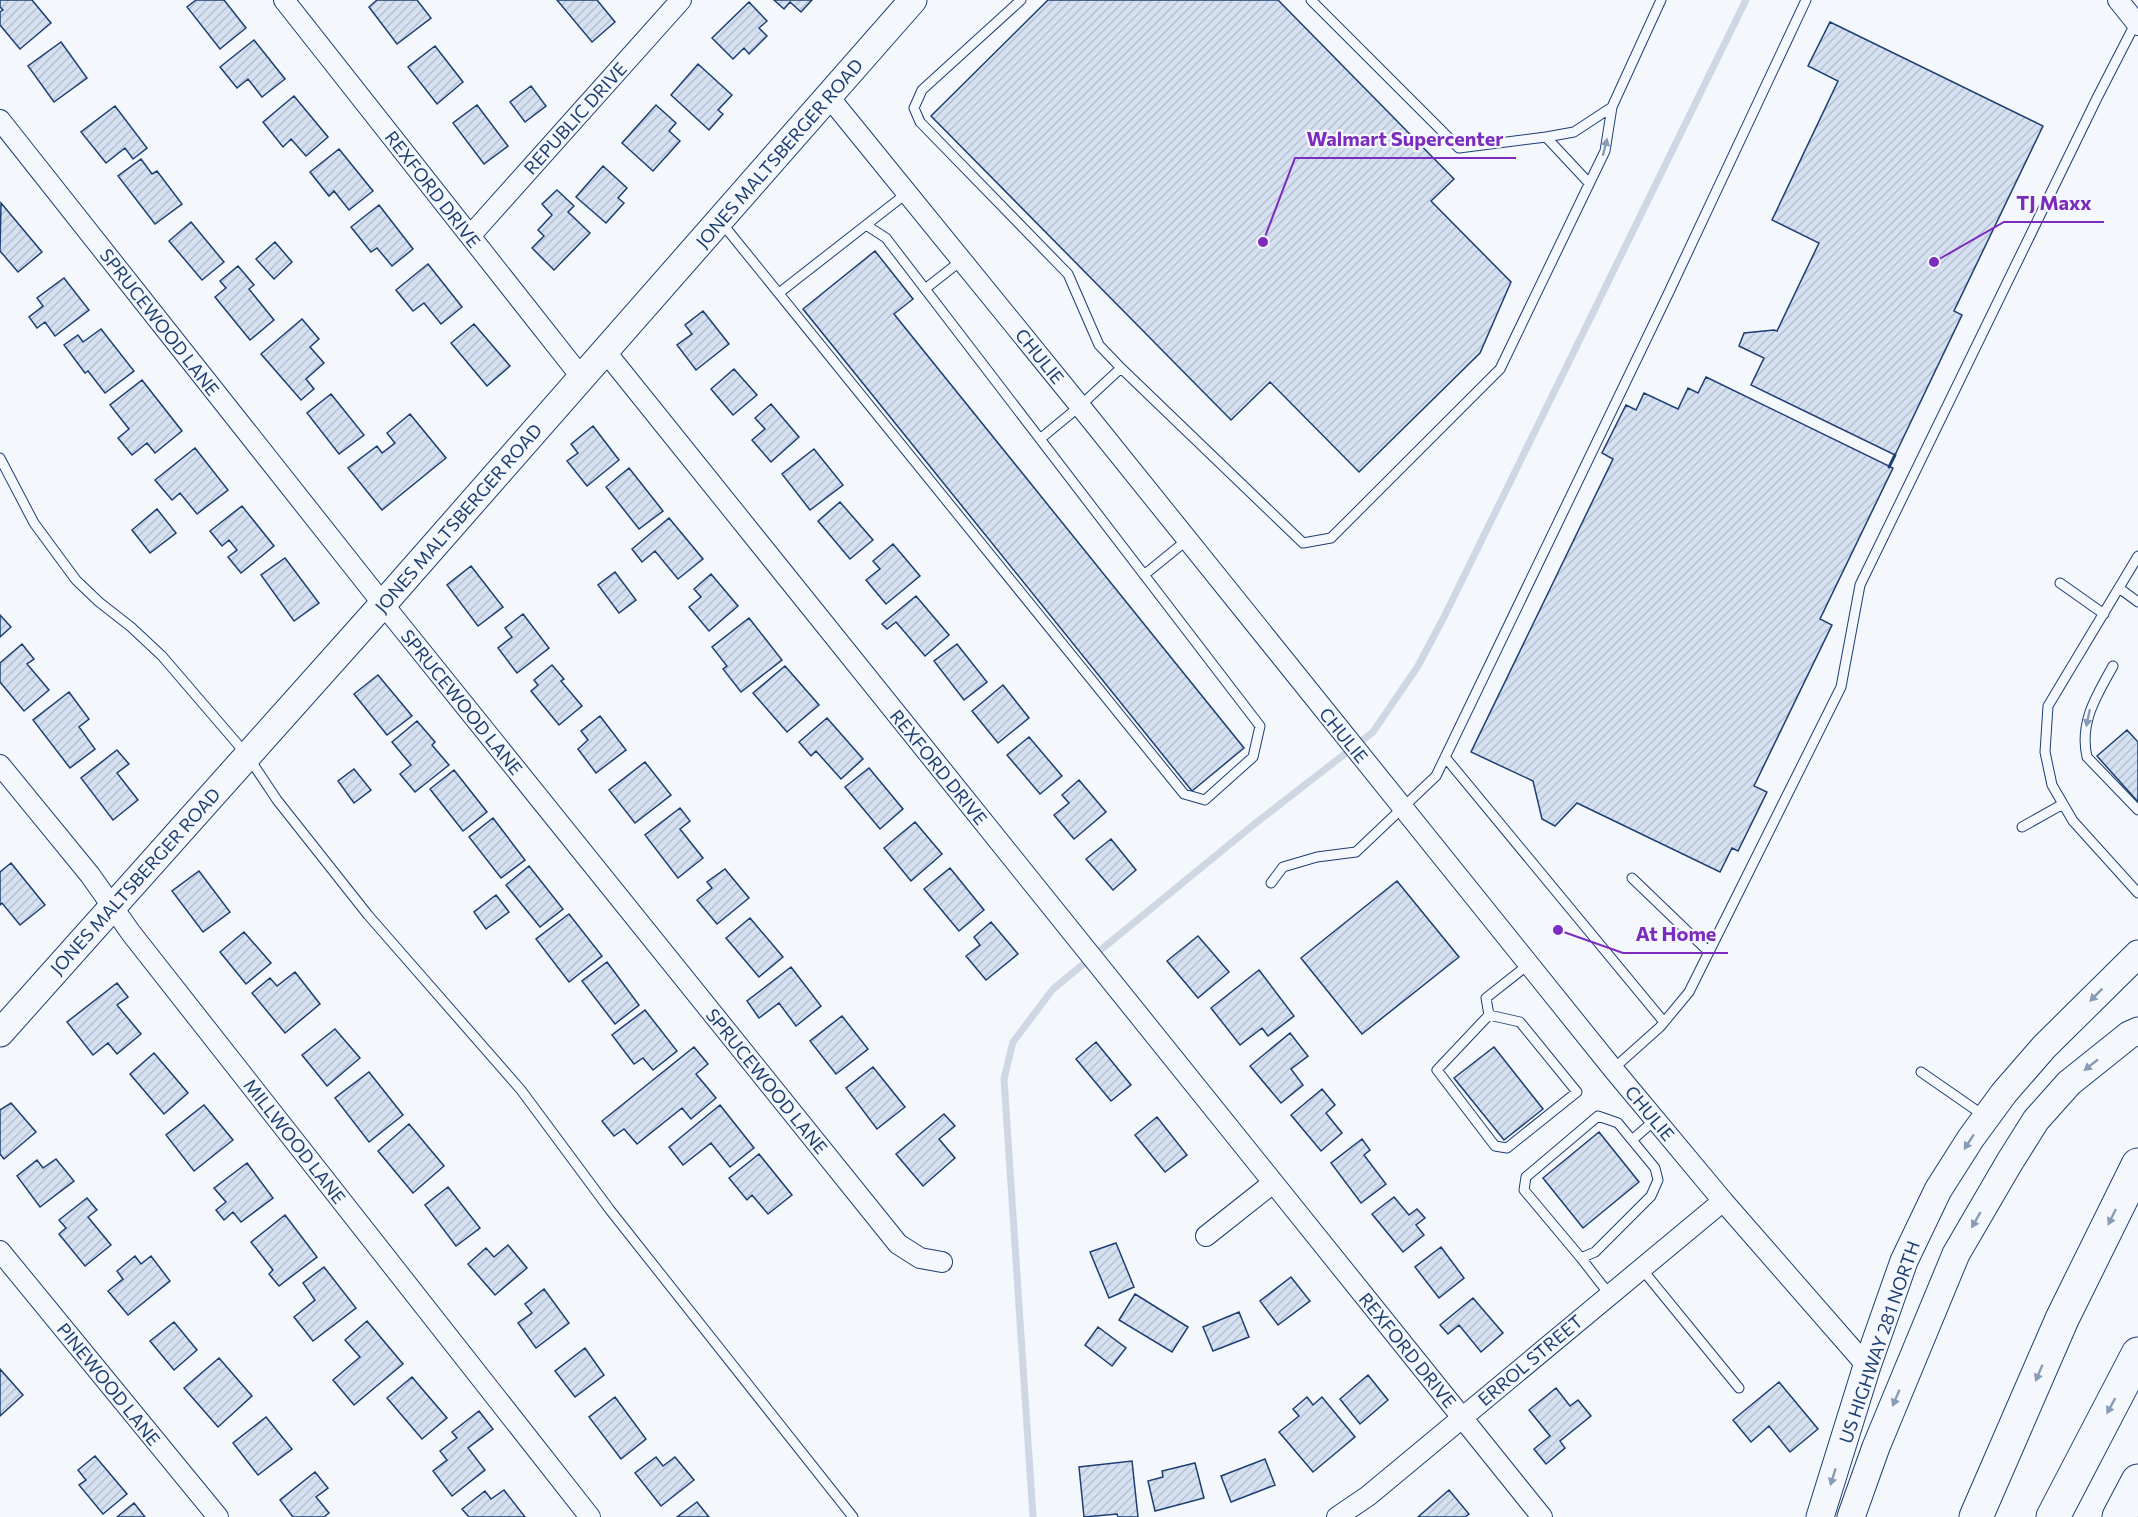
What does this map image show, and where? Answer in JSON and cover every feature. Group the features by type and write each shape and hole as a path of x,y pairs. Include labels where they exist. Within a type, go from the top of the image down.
{"highway":[{"path":"1976,1517 2062,1319 2138,1164"},
{"path":"2053,1517 2138,1354"},
{"path":"2119,1517 2138,1481"}],"main road":[{"name":"JONES MALTSBERGER ROAD","path":"0,1033 383,604 913,0"},
{"name":"US HIGHWAY 281 NORTH","path":"1820,1517 1904,1261 1938,1190 2004,1093 2044,1047 2138,954"},
{"path":"1851,1517 1876,1446 1956,1254 2008,1163 2036,1120 2069,1083 2138,1031"}],"street":[{"name":"REXFORD DRIVE","path":"284,0 582,378"},
{"path":"2118,0 2137,24"},
{"name":"REPUBLIC DRIVE","path":"470,237 675,2"},
{"name":"CHULIE","path":"829,97 1613,1069 1723,1201 1868,1366"},
{"name":"SPRUCEWOOD LANE","path":"0,120 383,604 898,1244 920,1258 942,1262"},
{"name":"REXFORD DRIVE","path":"605,351 1542,1517"},
{"name":"MILLWOOD LANE","path":"0,765 90,875 138,943 590,1517"},
{"path":"1206,1236 1273,1183"},
{"name":"ERROL STREET","path":"1337,1517 1368,1496 1723,1201"},
{"name":"PINEWOOD LANE","path":"0,1251 218,1517"}],"lane":[{"path":"1021,0 922,90 914,108 920,122 1068,274 1098,345 1303,543 1331,538 1500,369 1605,151 1612,107 1661,0"},
{"path":"1311,0 1459,148 1574,132 1612,107"},
{"path":"1271,883 1283,867 1317,857 1356,852 1436,777 1669,292 1806,0"},
{"path":"1613,1069 1664,1022 1689,992 1841,687 1860,585 2097,98 2137,24"},
{"path":"1546,137 1589,183"},
{"path":"779,293 907,193"},
{"path":"720,220 1184,794 1204,800 1253,757 1260,726 886,238 866,225"},
{"path":"925,289 962,260"},
{"path":"1040,439 1121,368"},
{"path":"0,458 34,523 76,580 162,656 247,755 277,800 368,915 521,1090 610,1210 853,1517"},
{"path":"1144,575 1188,540"},
{"path":"2138,556 2048,706 2045,752 2052,785 2073,821 2138,893"},
{"path":"2060,584 2104,614"},
{"path":"2119,588 2138,602"},
{"path":"2113,666 2091,705 2087,720 2086,749 2088,757 2138,810"},
{"path":"1445,757 1664,1022"},
{"path":"2022,827 2063,804"},
{"path":"1632,878 1709,952"},
{"path":"1489,1015 1486,998 1529,964"},
{"path":"1489,1015 1520,1022 1577,1092 1507,1148 1495,1146 1437,1070 1489,1015"},
{"path":"1921,1072 1986,1117"},
{"path":"1581,1258 1595,1252 1651,1196 1658,1180 1655,1168 1617,1123 1598,1116 1526,1176 1524,1190 1610,1294"},
{"path":"1632,1140 1655,1120"},
{"path":"1641,1268 1739,1388"}],"building":[{"path":"0,0 32,0 51,23 20,49 0,25 0,12 3,10 0,7"},
{"path":"196,0 224,0 246,28 220,49 187,7"},
{"path":"377,0 417,0 431,18 397,44 369,7"},
{"path":"557,0 597,0 615,22 592,42"},
{"path":"774,0 812,0 801,12 790,2 784,9"},
{"path":"1048,0 1278,0 1454,179 1431,201 1511,282 1480,353 1359,472 1270,382 1231,420 931,116"},
{"path":"749,2 767,21 759,28 767,36 749,54 744,48 733,59 712,38"},
{"path":"1830,22 2043,126 1954,311 1962,315 1895,455 1751,385 1764,358 1739,346 1744,333 1777,331 1819,243 1772,220 1838,81 1808,66"},
{"path":"254,40 285,79 262,97 248,79 237,88 220,67"},
{"path":"61,42 87,78 54,102 28,66"},
{"path":"435,46 463,82 437,104 408,67"},
{"path":"698,64 732,95 718,110 723,114 709,130 671,95"},
{"path":"531,86 546,106 525,122 510,102"},
{"path":"294,96 328,137 306,156 291,139 283,147 263,122"},
{"path":"477,105 508,146 484,164 453,123"},
{"path":"656,105 676,123 669,131 680,141 653,171 622,143"},
{"path":"115,106 147,148 133,159 125,148 106,163 81,132"},
{"path":"339,149 373,191 349,210 334,191 329,196 310,172"},
{"path":"141,159 152,174 157,171 182,204 155,224 118,176"},
{"path":"603,166 627,188 618,198 624,203 606,223 576,197"},
{"path":"557,190 574,206 568,212 590,233 554,270 532,248 544,236 538,230 552,215 542,204"},
{"path":"1,203 42,252 18,272 0,251"},
{"path":"379,205 413,249 392,266 377,248 371,252 351,227"},
{"path":"191,222 224,262 202,280 169,241"},
{"path":"275,242 292,262 274,279 256,259"},
{"path":"875,251 913,299 894,314 1244,748 1192,791 803,309"},
{"path":"428,264 462,307 441,324 424,303 413,311 396,290"},
{"path":"238,266 254,285 249,289 274,320 250,340 215,297 226,288 220,281"},
{"path":"64,278 89,310 55,336 45,322 37,328 29,317 43,306 37,298"},
{"path":"703,311 729,344 696,370 677,345 692,334 685,325"},
{"path":"302,319 319,339 310,347 324,363 306,379 314,389 301,400 261,354"},
{"path":"474,324 510,366 487,386 451,343"},
{"path":"101,329 134,371 105,393 88,371 85,373 64,345 78,335 83,342"},
{"path":"734,369 757,395 733,415 711,389"},
{"path":"1706,377 1893,468 1820,619 1832,625 1754,786 1767,792 1738,851 1732,848 1720,872 1577,803 1555,826 1542,819 1533,781 1471,752 1613,459 1602,453 1626,405 1636,410 1644,393 1678,409 1688,388 1698,393"},
{"path":"142,380 182,431 155,453 147,443 132,455 118,438 129,429 110,405"},
{"path":"331,394 364,435 339,454 307,413"},
{"path":"771,404 799,437 771,462 752,440 765,429 755,418"},
{"path":"410,414 446,458 382,510 348,468 377,446 382,453 395,443 387,433"},
{"path":"593,426 619,460 587,486 567,461 578,453 571,444"},
{"path":"195,448 228,490 197,514 180,493 172,500 155,480"},
{"path":"814,449 843,485 810,510 782,474"},
{"path":"629,468 663,511 639,529 606,487"},
{"path":"840,502 873,540 850,559 818,521"},
{"path":"242,506 274,546 241,573 228,557 237,550 229,540 222,546 210,531"},
{"path":"157,509 176,533 150,553 132,530"},
{"path":"669,518 703,559 678,579 655,551 642,562 632,549"},
{"path":"893,544 920,576 886,604 866,580 880,569 873,561"},
{"path":"285,558 319,603 294,621 261,575"},
{"path":"471,566 503,607 478,626 447,585"},
{"path":"615,572 636,600 619,613 598,585"},
{"path":"711,574 738,606 709,631 689,607 701,597 694,589"},
{"path":"916,596 949,635 925,656 896,622 887,629 882,624"},
{"path":"523,614 549,648 517,673 498,648 512,637 505,628"},
{"path":"0,615 11,627 0,637"},
{"path":"749,618 782,660 741,692 723,669 727,666 712,647"},
{"path":"22,644 34,659 27,664 49,690 24,711 0,682 0,663"},
{"path":"957,644 987,682 964,700 934,661"},
{"path":"552,665 564,679 561,681 582,706 559,725 531,691 538,685 534,680"},
{"path":"785,666 819,705 787,732 753,693"},
{"path":"378,675 412,716 387,735 354,694"},
{"path":"1003,685 1029,718 998,743 972,711"},
{"path":"69,692 89,719 79,727 95,749 70,768 33,720"},
{"path":"600,716 626,750 596,773 578,749 588,740 581,731"},
{"path":"827,718 863,759 841,779 816,751 811,756 799,742"},
{"path":"417,721 435,742 432,745 449,765 415,792 400,774 411,765 392,742"},
{"path":"2127,730 2138,742 2138,802 2097,756"},
{"path":"1029,737 1062,776 1040,794 1007,755"},
{"path":"117,750 129,764 117,773 138,800 113,820 81,778"},
{"path":"645,762 671,795 635,823 609,790"},
{"path":"869,768 903,809 880,829 845,787"},
{"path":"354,769 371,790 354,803 338,781"},
{"path":"454,770 487,812 463,831 430,789"},
{"path":"1079,780 1106,812 1074,839 1054,815 1069,803 1062,795"},
{"path":"680,808 690,821 680,829 703,858 678,878 645,835"},
{"path":"493,818 525,860 501,878 469,837"},
{"path":"915,822 942,854 911,881 884,848"},
{"path":"1111,839 1136,870 1113,890 1086,859"},
{"path":"11,863 45,905 20,925 2,903 0,905 0,872"},
{"path":"529,866 563,909 540,927 506,885"},
{"path":"950,868 984,910 959,931 924,889"},
{"path":"725,869 749,898 717,924 697,900 712,888 707,882"},
{"path":"199,871 230,912 203,932 172,891"},
{"path":"1397,881 1459,957 1362,1034 1301,958"},
{"path":"496,895 509,912 486,929 474,912"},
{"path":"569,914 602,956 569,982 536,939"},
{"path":"750,918 783,957 759,977 726,938"},
{"path":"991,922 1018,954 986,980 966,956 980,945 974,937"},
{"path":"244,932 271,963 246,984 220,952"},
{"path":"1198,936 1229,972 1198,998 1167,961"},
{"path":"607,962 639,1005 615,1024 582,981"},
{"path":"791,967 821,1006 796,1026 779,1003 759,1018 747,1001"},
{"path":"1259,970 1294,1016 1268,1036 1262,1028 1240,1045 1211,1008"},
{"path":"295,972 320,1004 285,1033 252,993 270,978 277,986"},
{"path":"117,983 128,997 117,1005 141,1034 117,1054 108,1043 93,1055 67,1022"},
{"path":"645,1010 677,1051 653,1070 643,1058 634,1064 612,1035"},
{"path":"842,1016 868,1049 836,1074 810,1041"},
{"path":"335,1029 360,1058 327,1086 302,1055"},
{"path":"1290,1033 1308,1056 1291,1069 1303,1085 1281,1103 1250,1066"},
{"path":"1096,1042 1131,1085 1111,1101 1076,1059"},
{"path":"694,1047 708,1064 696,1074 716,1098 691,1119 682,1108 637,1144 624,1129 614,1136 602,1121"},
{"path":"1494,1047 1543,1109 1504,1140 1454,1078"},
{"path":"154,1053 188,1093 164,1114 130,1074"},
{"path":"873,1067 905,1107 877,1129 846,1088"},
{"path":"369,1072 403,1115 369,1142 335,1098"},
{"path":"1322,1089 1335,1105 1326,1113 1342,1133 1321,1151 1291,1115"},
{"path":"11,1103 36,1132 4,1159 0,1154 0,1110"},
{"path":"204,1105 233,1140 194,1171 166,1135"},
{"path":"720,1105 754,1148 730,1167 711,1143 683,1165 669,1147"},
{"path":"944,1114 955,1126 939,1139 955,1158 923,1186 896,1154"},
{"path":"1157,1117 1187,1155 1165,1172 1135,1135"},
{"path":"409,1124 444,1166 413,1193 378,1151"},
{"path":"1599,1132 1639,1182 1583,1228 1543,1178"},
{"path":"1362,1139 1370,1150 1364,1155 1386,1184 1361,1203 1331,1163"},
{"path":"759,1154 792,1195 768,1214 752,1195 747,1200 729,1178"},
{"path":"56,1159 74,1181 40,1207 17,1176 37,1160 43,1168"},
{"path":"247,1163 273,1198 241,1222 233,1212 224,1220 216,1210 226,1202 214,1188"},
{"path":"448,1187 480,1228 456,1246 425,1205"},
{"path":"1394,1197 1409,1215 1417,1209 1425,1218 1416,1225 1424,1235 1403,1252 1372,1214"},
{"path":"87,1198 97,1210 88,1217 111,1245 85,1266 59,1234 66,1228 59,1220"},
{"path":"285,1215 317,1257 279,1286 269,1274 273,1270 251,1242"},
{"path":"1116,1243 1134,1287 1109,1298 1090,1252"},
{"path":"508,1245 527,1268 495,1295 468,1264 486,1248 494,1257"},
{"path":"1441,1247 1464,1278 1439,1298 1415,1267"},
{"path":"135,1256 141,1264 151,1256 170,1281 128,1315 108,1291 123,1279 117,1271"},
{"path":"324,1267 356,1308 313,1341 294,1317 315,1300 303,1283"},
{"path":"1291,1277 1310,1301 1278,1325 1260,1301"},
{"path":"544,1289 569,1323 536,1348 518,1323 532,1313 525,1304"},
{"path":"1135,1294 1188,1327 1172,1352 1119,1320"},
{"path":"1473,1298 1503,1333 1481,1352 1459,1325 1448,1334 1440,1325"},
{"path":"1239,1312 1249,1337 1213,1351 1203,1327"},
{"path":"367,1321 403,1364 354,1405 333,1380 360,1357 345,1340"},
{"path":"174,1322 197,1350 174,1370 150,1341"},
{"path":"1098,1327 1126,1348 1112,1366 1085,1345"},
{"path":"585,1348 604,1375 575,1397 555,1371"},
{"path":"219,1358 252,1396 218,1427 184,1388"},
{"path":"0,1369 23,1395 0,1416"},
{"path":"1368,1375 1388,1400 1360,1424 1340,1399"},
{"path":"412,1377 447,1418 422,1439 387,1398"},
{"path":"1779,1382 1818,1429 1790,1452 1769,1426 1751,1442 1733,1420"},
{"path":"1556,1388 1570,1406 1578,1400 1591,1416 1560,1441 1565,1448 1546,1464 1534,1449 1550,1436 1529,1410"},
{"path":"615,1397 646,1439 621,1459 589,1417"},
{"path":"1307,1397 1313,1405 1322,1397 1355,1437 1313,1472 1279,1432 1299,1416 1293,1409"},
{"path":"479,1411 493,1429 468,1448 485,1470 452,1496 433,1471 447,1460 440,1451 457,1438 452,1432"},
{"path":"266,1417 292,1449 258,1475 233,1443"},
{"path":"95,1456 127,1494 103,1514 79,1485 86,1480 78,1470"},
{"path":"656,1457 663,1466 675,1457 694,1480 661,1506 635,1473"},
{"path":"1265,1459 1275,1485 1231,1502 1221,1476"},
{"path":"1132,1461 1138,1517 1118,1517 1117,1514 1084,1517 1079,1467"},
{"path":"1195,1463 1204,1498 1155,1511 1148,1481 1163,1477 1162,1471"},
{"path":"315,1472 328,1488 316,1497 329,1513 324,1517 293,1517 280,1500"},
{"path":"504,1490 525,1517 469,1517 462,1509 485,1491 491,1499"},
{"path":"1449,1490 1469,1514 1465,1517 1418,1517"},
{"path":"697,1502 709,1517 677,1517"},
{"path":"134,1503 145,1517 117,1517"}],"waterway":[{"path":"1033,1517 1004,1079 1013,1042 1053,989 1252,826 1373,732 1418,666 1444,617 1746,0"}],"wall":[{"path":"1889,467 1895,455"}],"place":[{"name":"Walmart Supercenter","path":"1263,242"},
{"name":"TJ Maxx","path":"1934,262"},
{"name":"At Home","path":"1558,930"}]}
